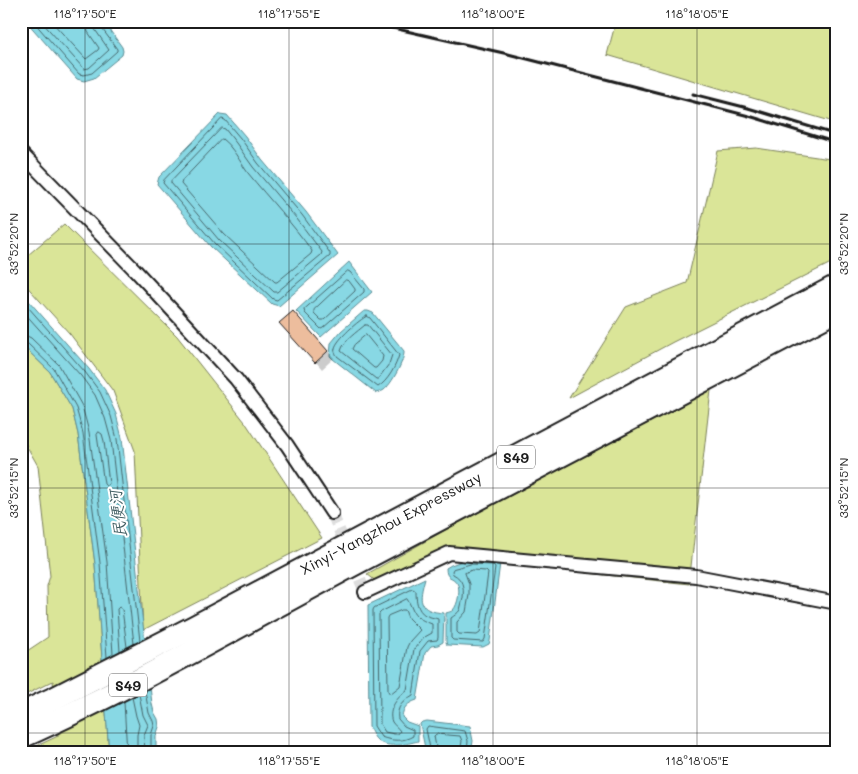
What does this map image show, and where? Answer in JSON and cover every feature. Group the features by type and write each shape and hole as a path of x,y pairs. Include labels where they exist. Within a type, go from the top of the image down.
{"highway":[{"name":"Xinyi-Yangzhou Expressway","path":"21,737 57,721 197,638 837,286"},
{"name":"Xinyi-Yangzhou Expressway","path":"21,714 197,638 353,565 837,310"}],"street":[{"path":"21,153 135,270 236,379 287,445 332,513"},
{"path":"365,592 449,553 696,576 837,603"}],"green space":[{"path":"616,21 837,21 837,123 607,55"},
{"path":"756,148 837,160 837,260 673,342 569,398 626,307 687,283 718,151"},
{"path":"64,224 177,336 245,422 322,538 143,630 135,451 113,391 70,334 21,280 21,261"},
{"path":"21,344 50,372 72,409 78,434 95,564 109,753 22,753 58,736 53,681 21,697 21,655 48,637 47,586 50,576 38,466 21,436"},
{"path":"711,390 689,584 512,565 511,552 450,547 377,582 367,574 456,524"}],"water":[{"path":"26,21 103,21 122,47 122,55 94,78 84,81 77,79"},
{"path":"220,114 227,115 245,136 338,255 279,306 272,304 211,247 157,184 159,177"},
{"path":"349,262 372,292 321,337 296,311"},
{"name":"民便河","path":"21,292 89,369 105,390 116,414 122,438 152,704 159,727 156,736 156,753 109,753 95,564 78,434 72,409 50,372 21,344"},
{"path":"364,311 373,313 404,351 400,366 390,383 384,390 376,393 330,356 331,343 341,331"},
{"path":"465,560 500,563 490,641 489,644 483,647 447,645 446,642 446,613 455,608 459,593 457,583 448,576 446,568"},
{"path":"425,578 421,598 422,603 429,610 444,613 443,642 431,646 425,653 417,700 406,706 402,717 407,722 418,726 418,741 387,745 377,740 369,727 368,605"},
{"path":"427,721 470,726 473,741 471,753 426,753 420,724"}],"building":[{"path":"293,311 328,351 315,363 279,323"}],"tunnel":[{"path":"332,513 365,592"}],"railway":[{"path":"362,21 508,54 749,116 837,143"},
{"path":"693,94 748,108 837,135"}]}
